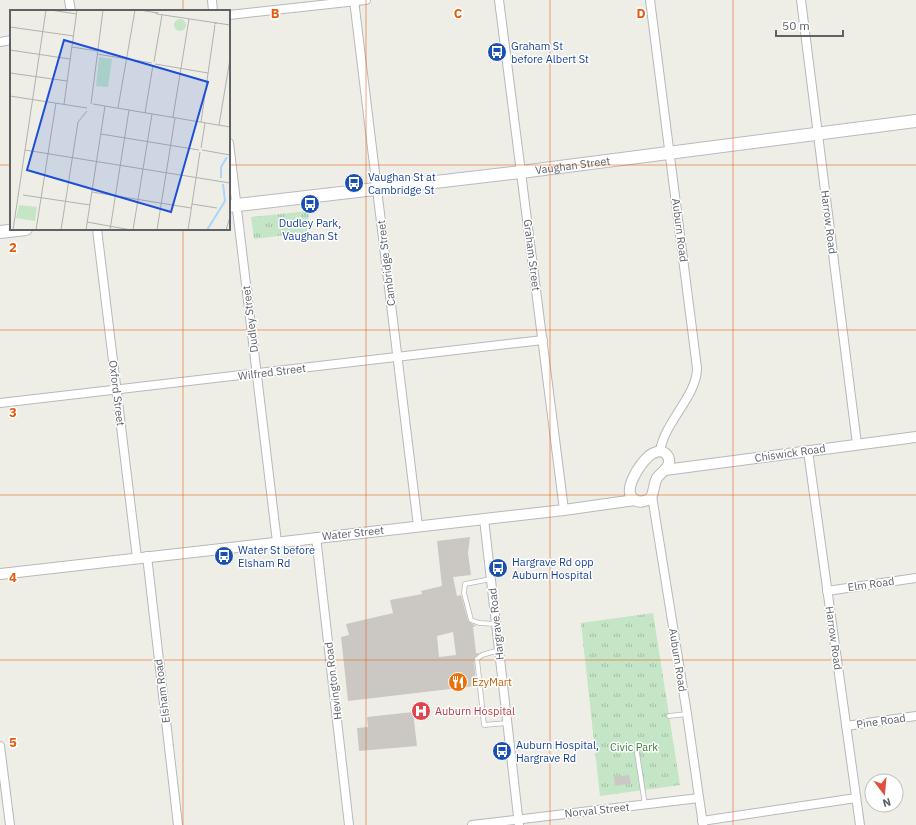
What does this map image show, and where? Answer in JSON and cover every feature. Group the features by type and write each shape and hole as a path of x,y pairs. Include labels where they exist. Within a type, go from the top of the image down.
{"main road":[{"name":"Vaughan Street","path":"233,206 521,172 818,135 916,121"},
{"path":"0,232 17,230"}],"street":[{"path":"69,0 71,10"},
{"path":"212,0 213,10"},
{"path":"230,15 366,0"},
{"name":"Graham Street","path":"499,0 564,510"},
{"name":"Auburn Road","path":"650,0 696,355 697,374 691,390 662,440 660,451"},
{"name":"Harrow Road","path":"801,0 858,444"},
{"name":"Cambridge Street","path":"354,1 418,526"},
{"path":"0,42 10,40"},
{"name":"Dudley Street","path":"230,159 233,206 257,374 277,542"},
{"name":"Oxford Street","path":"97,230 137,558"},
{"name":"Wilfred Street","path":"0,403 116,391 543,340"},
{"name":"Chiswick Road","path":"665,470 916,437"},
{"path":"635,500 630,494 629,489 632,480 646,458 653,453 660,451 666,454 669,460 668,467 655,481 652,496"},
{"name":"Harrow Road","path":"808,451 860,825"},
{"name":"Auburn Road","path":"652,496 687,714 702,823"},
{"name":"Water Street","path":"0,574 147,556 564,510 635,500 646,501 652,496"},
{"name":"Hargrave Road","path":"484,519 518,822"},
{"name":"Hevington Road","path":"316,537 349,825"},
{"name":"Elsham Road","path":"147,556 178,825"},
{"name":"Elm Road","path":"827,591 916,578"},
{"name":"Pine Road","path":"846,726 916,716"},
{"path":"0,746 10,825"},
{"name":"Norval Street","path":"472,825 518,822 699,798"},
{"path":"702,823 856,798"}],"lane":[{"path":"491,579 465,584 464,593 471,620 479,623 496,624"},
{"path":"499,650 482,655 477,659 484,725 507,723"},
{"path":"669,716 687,714"},
{"path":"637,753 645,805"}],"green space":[{"path":"308,211 310,232 254,239 251,217"},
{"name":"Civic Park","path":"653,613 680,785 600,796 581,623"}],"building":[{"path":"470,537 468,553 471,575 453,577 457,596 461,595 468,621 476,626 473,627 476,653 479,653 474,659 476,686 348,701 341,637 349,635 346,624 393,613 390,600 422,594 421,591 442,586 437,541","holes":["453,632 456,655 439,657 437,636"]},
{"path":"413,712 417,746 359,751 357,728 368,727 367,717"},
{"path":"629,775 631,783 615,786 614,777"}],"place":[{"name":"Graham St before Albert St","path":"497,52"},
{"name":"Vaughan St at Cambridge St","path":"354,183"},
{"name":"Dudley Park, Vaughan St","path":"310,204"},
{"name":"Water St before Elsham Rd","path":"224,556"},
{"name":"Hargrave Rd opp Auburn Hospital","path":"498,568"},
{"name":"EzyMart","path":"458,682"},
{"name":"Auburn Hospital","path":"421,711"},
{"name":"Auburn Hospital, Hargrave Rd","path":"502,751"}]}
